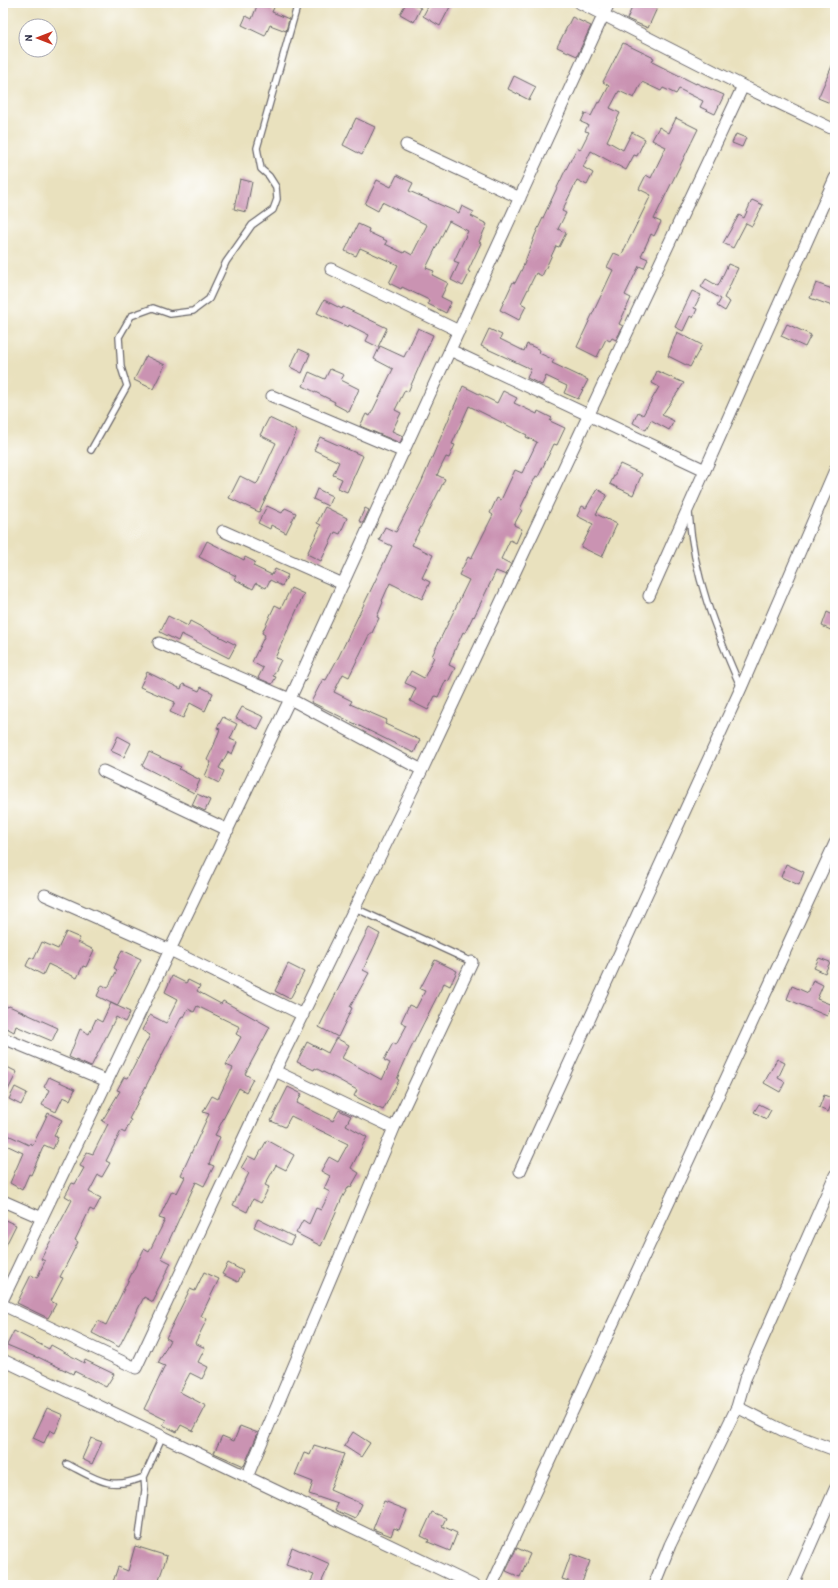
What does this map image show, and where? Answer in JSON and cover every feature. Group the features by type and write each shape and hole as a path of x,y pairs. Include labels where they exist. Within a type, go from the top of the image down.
{"street":[{"path":"580,3 743,86 835,130"},
{"path":"3,1299 290,699 610,3"},
{"path":"3,1305 136,1368 275,1071 422,770 743,86"},
{"path":"406,145 520,198"},
{"path":"649,596 835,178"},
{"path":"331,269 459,331"},
{"path":"450,350 705,470"},
{"path":"272,396 404,452"},
{"path":"520,1171 741,688 835,470"},
{"path":"223,531 343,584"},
{"path":"159,643 290,699 422,770"},
{"path":"103,771 228,830"},
{"path":"492,1585 835,844"},
{"path":"45,895 170,950 303,1015"},
{"path":"247,1477 394,1128 472,962"},
{"path":"3,1038 107,1082"},
{"path":"275,1071 394,1128"},
{"path":"654,1585 670,1545 737,1407 745,1379 835,1175"},
{"path":"3,1201 42,1218"},
{"path":"3,1360 473,1585"},
{"path":"737,1407 784,1431 835,1450"},
{"path":"793,1585 835,1489"}],"lane":[{"path":"91,450 127,386 121,367 119,337 131,316 152,308 170,314 193,311 209,299 226,262 252,225 273,210 277,199 276,187 269,176 261,169 258,148 298,3"},
{"path":"689,507 691,543 703,592 725,653 741,688"},
{"path":"355,908 472,962"},
{"path":"139,1537 145,1490 144,1477 162,1437"},
{"path":"68,1464 110,1484 128,1483 144,1477"}],"building":[{"path":"258,3 276,3 272,12 289,19 286,31 270,25 265,36 242,25 246,16 252,19"},
{"path":"406,3 411,3 421,8 414,22 400,14"},
{"path":"430,3 452,3 440,26 423,16"},
{"path":"634,3 650,3 658,6 648,28 627,19"},
{"path":"572,17 591,26 577,56 557,47"},
{"path":"623,43 654,58 652,62 696,84 724,95 715,114 700,107 703,101 679,89 676,94 663,88 661,91 642,82 634,98 619,91 610,108 620,113 607,141 623,150 632,132 645,139 637,156 634,155 626,170 591,151 583,167 593,173 587,185 577,180 562,211 566,213 558,229 566,233 559,247 556,246 542,276 536,273 521,303 526,306 519,320 500,310 513,282 515,283 523,267 535,235 563,175 577,148 580,150 589,132 585,131 588,125 581,122 585,113 591,116 598,102 600,103 609,86 603,82"},
{"path":"835,59 835,105 818,98"},
{"path":"514,76 536,87 529,100 508,89"},
{"path":"356,118 375,127 362,155 343,145"},
{"path":"676,118 698,129 654,219 661,222 654,236 651,234 641,256 648,259 644,268 639,266 625,295 631,298 619,324 623,326 616,340 612,338 610,341 606,339 597,357 577,347 613,270 607,267 614,253 621,256 651,195 639,189 646,175 651,178 666,147 652,140 659,127 669,133"},
{"path":"736,134 746,138 742,147 732,143"},
{"path":"397,175 413,183 409,191 459,213 462,206 474,212 471,216 487,224 479,242 481,243 468,271 470,272 463,286 451,280 459,263 454,261 468,231 449,221 426,268 434,271 432,275 448,283 441,297 451,302 446,313 428,304 429,300 402,287 401,289 389,283 398,265 360,248 356,256 345,251 358,224 369,229 368,232 387,241 385,244 412,255 427,225 382,202 378,211 365,204 377,180 391,187"},
{"path":"240,179 252,182 246,212 234,209"},
{"path":"752,200 763,205 752,226 746,223 733,248 723,243 739,215 744,218"},
{"path":"728,264 738,268 724,298 730,302 725,311 717,306 721,299 701,287 706,279 718,286"},
{"path":"816,283 835,290 835,307 810,298"},
{"path":"692,291 701,295 694,308 697,309 693,318 690,316 683,331 675,327"},
{"path":"324,300 342,309 343,307 387,328 378,347 366,341 369,335 349,325 348,327 317,313"},
{"path":"787,324 811,335 805,347 781,336"},
{"path":"418,328 433,335 408,392 405,390 395,410 401,413 392,431 403,436 400,443 360,426 366,414 370,416 393,369 374,359 380,346 404,357"},
{"path":"489,329 502,335 500,339 524,351 527,344 540,350 539,353 554,360 552,363 588,380 578,399 564,393 567,386 546,376 542,385 527,378 531,369 481,346"},
{"path":"677,332 702,345 690,367 668,356"},
{"path":"299,349 310,354 302,373 290,367"},
{"path":"146,356 165,365 153,389 134,380"},
{"path":"330,369 344,375 341,380 359,389 349,412 334,404 335,402 303,386 309,372 325,379"},
{"path":"657,371 684,383 662,415 674,421 669,430 651,420 646,430 633,423 638,412 643,415 659,387 652,383"},
{"path":"463,386 497,403 503,391 517,398 514,403 537,414 538,411 552,418 550,421 565,428 557,445 554,444 538,477 536,476 520,509 522,510 514,525 522,529 516,543 510,540 501,559 511,564 506,575 496,571 474,617 473,616 465,633 463,632 455,650 449,665 455,668 448,682 446,680 438,697 435,696 428,710 410,701 416,688 405,683 411,671 424,678 434,657 432,656 469,580 459,575 468,557 471,559 493,515 490,513 497,498 501,500 515,470 522,473 537,442 526,437 527,435 469,406 452,444 455,445 449,458 446,457 437,475 445,479 412,545 433,555 422,578 430,582 422,599 390,583 382,601 383,602 377,617 379,618 372,633 370,633 349,677 343,674 334,692 352,701 350,704 387,720 385,724 420,740 414,753 311,702 323,679 326,680 339,656 392,546 379,540 385,527 396,532 421,483"},
{"path":"269,418 297,431 259,512 229,498 240,476 256,484 258,482 276,443 260,435"},
{"path":"320,437 363,456 347,492 338,488 342,479 333,475 339,462 314,450"},
{"path":"620,464 642,474 633,495 610,484"},
{"path":"317,489 332,496 328,506 313,499"},
{"path":"597,489 607,495 596,514 617,524 602,557 581,547 593,524 577,516 582,506 586,508"},
{"path":"267,506 282,513 285,508 296,513 286,533 271,525 270,529 258,523"},
{"path":"325,507 347,518 340,534 335,532 321,561 307,554 321,525 317,523"},
{"path":"365,508 369,510 363,523 359,521"},
{"path":"207,541 244,560 245,557 255,562 253,566 272,575 275,569 288,575 282,586 270,580 266,588 256,583 253,589 234,579 236,576 199,557"},
{"path":"291,588 304,594 275,658 281,660 273,676 276,677 272,684 258,678 263,668 252,662 265,635 262,633 275,605 281,608"},
{"path":"827,612 835,616 835,632 822,626"},
{"path":"168,616 188,626 190,621 236,645 229,658 181,634 178,641 160,632"},
{"path":"147,672 181,689 183,684 199,691 201,687 213,693 205,711 190,703 183,718 170,712 175,702 140,687"},
{"path":"242,707 264,717 258,729 236,718"},
{"path":"223,717 237,724 230,739 237,742 232,754 228,752 219,768 224,771 219,783 205,776 211,762 207,760 220,729 217,728"},
{"path":"118,736 131,743 124,757 111,751"},
{"path":"149,752 181,767 179,769 200,780 194,793 142,766"},
{"path":"197,794 210,800 205,811 192,805"},
{"path":"786,864 804,872 799,885 781,877"},
{"path":"369,928 380,934 363,970 369,973 350,1007 352,1008 338,1037 319,1027"},
{"path":"66,932 80,938 78,942 94,950 86,967 83,966 77,978 48,964 43,975 26,966 30,957 34,959 42,942 58,949"},
{"path":"122,950 141,959 117,1006 97,996 102,985 108,988 117,970 114,968"},
{"path":"819,958 830,962 825,973 814,968"},
{"path":"435,960 457,971 450,986 444,983 409,1052 397,1079 399,1080 383,1110 354,1096 357,1090 315,1068 314,1070 297,1062 307,1042 328,1053 336,1038 349,1045 342,1058 382,1080 390,1063 384,1060 393,1043 396,1045 407,1025 401,1022 409,1005 416,1008 425,991 420,989"},
{"path":"288,964 304,972 290,999 275,991"},
{"path":"172,976 186,983 188,980 200,986 197,991 221,1004 223,1001 270,1027 245,1074 253,1079 246,1092 239,1088 215,1135 220,1137 209,1164 214,1166 204,1186 196,1182 161,1258 171,1263 156,1293 157,1294 153,1302 144,1297 119,1347 92,1333 98,1321 106,1325 144,1249 149,1252 165,1220 159,1218 172,1191 177,1193 185,1177 181,1175 209,1114 203,1112 212,1096 218,1099 233,1068 226,1065 241,1037 236,1034 240,1027 197,1006 194,1012 188,1009 184,1017 182,1016 129,1119 131,1120 125,1133 121,1131 106,1161 110,1163 102,1177 98,1175 89,1192 101,1198 94,1211 90,1209 75,1240 78,1242 60,1277 63,1278 51,1301 56,1304 48,1318 17,1303 31,1275 37,1278 45,1261 41,1259 72,1200 65,1196 72,1183 75,1184 84,1168 80,1166 87,1152 93,1154 108,1124 102,1121 120,1091 117,1090 124,1077 128,1078 150,1035 142,1030 150,1015 166,1023 178,999 165,992"},
{"path":"813,980 823,985 817,999 832,1005 827,1016 787,999 792,986 808,993"},
{"path":"111,1003 130,1012 125,1022 116,1017 91,1067 69,1057 80,1029 89,1034 96,1019 102,1022"},
{"path":"3,1005 9,1006 58,1028 52,1041 16,1026 14,1032 3,1026"},
{"path":"777,1059 785,1063 778,1078 785,1082 780,1092 764,1083"},
{"path":"3,1065 17,1072 3,1100"},
{"path":"49,1077 75,1089 70,1100 63,1097 56,1112 42,1105 49,1090 44,1087"},
{"path":"15,1087 27,1093 21,1105 9,1099"},
{"path":"288,1087 302,1094 297,1103 333,1121 339,1110 351,1116 346,1125 367,1137 351,1168 359,1173 351,1187 349,1186 342,1198 321,1246 296,1233 303,1220 309,1224 316,1208 321,1210 330,1192 324,1189 330,1176 321,1171 329,1157 338,1162 348,1144 291,1116 285,1127 271,1121"},
{"path":"824,1095 834,1099 828,1112 819,1108"},
{"path":"759,1104 771,1110 766,1119 754,1112"},
{"path":"48,1113 62,1120 54,1135 58,1137 53,1149 44,1145 31,1175 29,1174 22,1190 10,1183 23,1153 4,1144 8,1135 29,1145 30,1143 33,1145"},
{"path":"267,1140 294,1155 286,1170 276,1165 265,1185 269,1187 261,1203 253,1199 247,1212 233,1205 249,1173 241,1168 248,1156 256,1160"},
{"path":"3,1219 16,1225 3,1251"},
{"path":"258,1219 294,1237 290,1245 254,1227"},
{"path":"228,1263 243,1271 238,1282 222,1274"},
{"path":"204,1272 219,1279 201,1316 207,1319 195,1343 205,1348 198,1362 208,1367 202,1379 190,1373 180,1392 206,1406 193,1431 181,1425 177,1432 163,1425 166,1420 144,1409 165,1366 158,1363 170,1340 166,1338 190,1289 195,1291"},
{"path":"14,1331 49,1349 51,1345 84,1363 85,1360 114,1374 106,1387 74,1371 73,1374 38,1357 7,1345"},
{"path":"47,1408 63,1415 55,1433 50,1430 44,1443 33,1438"},
{"path":"240,1426 258,1433 244,1466 214,1453 222,1436 234,1441"},
{"path":"353,1432 370,1443 361,1457 344,1446"},
{"path":"91,1438 102,1442 92,1464 82,1459"},
{"path":"314,1445 344,1454 330,1490 362,1504 355,1519 335,1510 338,1504 309,1494 313,1482 295,1475 304,1453 310,1455"},
{"path":"384,1501 407,1510 399,1530 394,1528 391,1536 373,1529"},
{"path":"432,1512 446,1518 442,1526 457,1533 450,1551 428,1542 429,1540 421,1536"},
{"path":"135,1546 167,1556 157,1585 112,1585 118,1567 128,1571"},
{"path":"292,1547 330,1564 320,1585 309,1585 314,1575 286,1565"},
{"path":"517,1548 530,1554 520,1577 506,1571"},
{"path":"571,1554 590,1561 581,1585 562,1579"}]}
